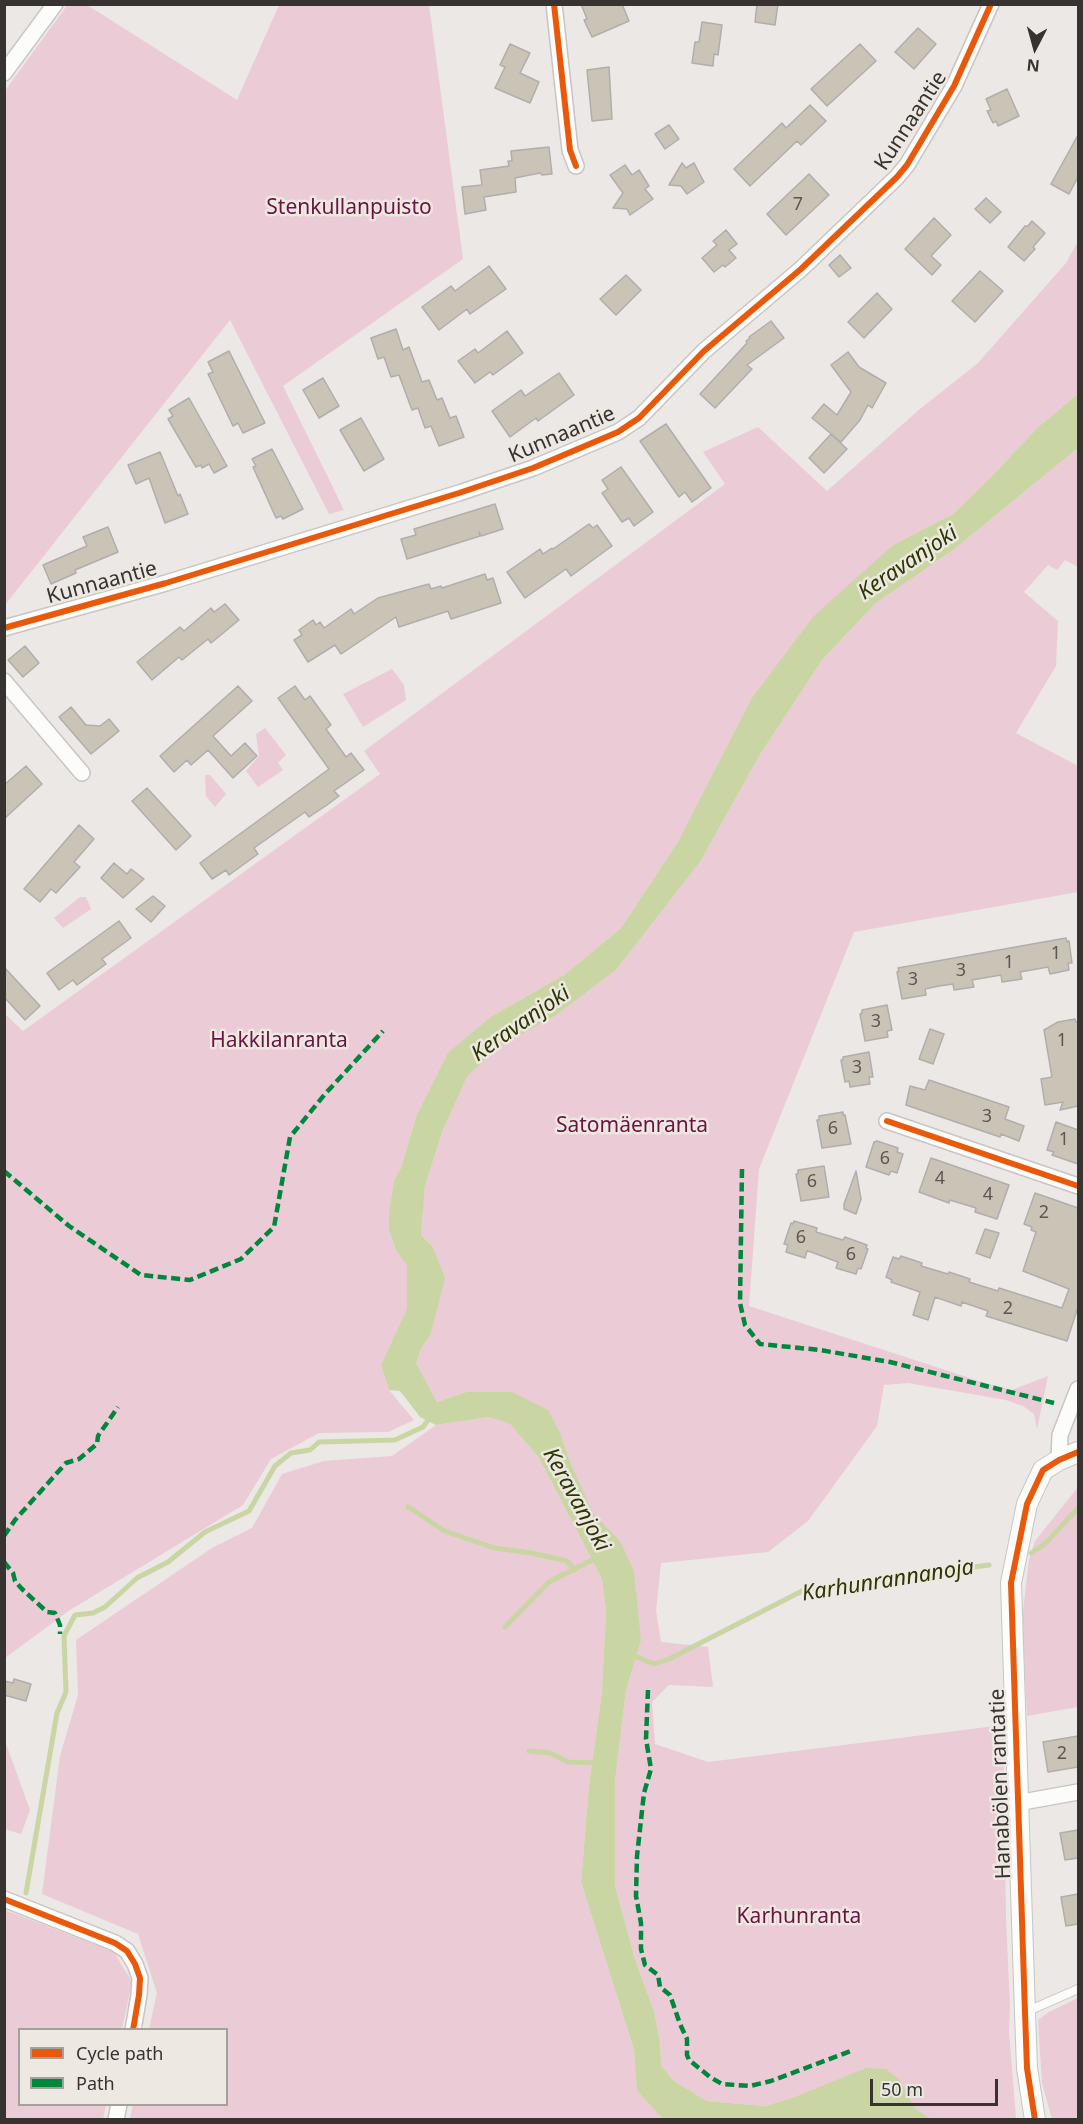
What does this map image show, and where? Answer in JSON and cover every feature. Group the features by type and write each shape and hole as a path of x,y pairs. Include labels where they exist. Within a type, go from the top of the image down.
{"street":[{"path":"4,73 55,4"},
{"path":"554,4 570,150 576,166"},
{"name":"Kunnaantie","path":"4,628 166,583 459,493 533,468 618,432 639,418 704,351 801,269 899,175 954,86 991,4"},
{"path":"4,681 82,773"},
{"path":"886,1121 1078,1186"},
{"path":"1078,1389 1060,1435 1059,1460 1078,1452"},
{"name":"Hanabölen rantatie","path":"1035,2120 1027,2068 1024,2013 1011,1582 1027,1504 1043,1470 1059,1460"},
{"path":"1017,1803 1078,1792"},
{"path":"4,1899 115,1943 127,1951 140,1978 133,2028"}],"lane":[{"path":"1024,2013 1078,1989"}],"green space":[{"name":"Stenkullanpuisto","path":"68,4 87,5 237,100 279,5 429,5 463,259 283,386 344,510 329,514 230,320 5,605 5,91"},
{"name":"Hakkilanranta","path":"1078,241 1078,394 1038,427 953,514 893,545 679,840 621,928 564,975 492,1016 416,1117 401,1168 394,1180 389,1211 389,1231 397,1252 407,1264 407,1310 381,1365 389,1390 414,1420 388,1432 319,1433 271,1459 243,1505 70,1610 5,1658 4,1013 23,1031 380,774 364,751 725,484 703,452 758,427 827,491 920,409 978,363 1066,263"},
{"path":"1078,448 1078,567 1065,560 1057,570 1048,565 1024,592 1058,621 1056,666 1016,733 1078,766 1078,892 854,932 759,1169 749,1306 1012,1390 1048,1376 1037,1429 1034,1414 1023,1406 1006,1400 908,1383 884,1385 877,1426 808,1521 768,1552 661,1563 656,1611 661,1642 708,1647 713,1687 669,1685 652,1702 655,1744 708,1762 1003,1725 1009,2031 1016,2119 931,2119 915,2108 900,2080 795,2097 765,2106 707,2101 674,2081 661,2065 660,2042 654,2011 635,1959 615,1886 615,1781 626,1690 641,1641 620,1541 593,1514 561,1435 466,1392 437,1402 416,1363 422,1347 430,1336 432,1246 421,1235 425,1186 443,1130 467,1077 499,1047 555,1016 616,970 700,862 761,753 822,660 876,603 953,550"},
{"path":"392,669 404,685 406,700 363,727 343,694"},
{"path":"265,728 286,755 278,763 283,770 258,787 246,771 259,756 256,734"},
{"path":"205,775 210,775 226,794 215,807 206,796"},
{"path":"80,897 86,897 91,909 63,928 54,918"},
{"path":"489,1417 510,1424 539,1458 602,1579 606,1611 602,1691 589,1785 581,1882 634,2050 637,2091 663,2119 130,2119 133,2106 228,2106 228,2028 149,2028 157,1993 138,1934 42,1894 60,1756 78,1695 76,1640 212,1548 252,1528 282,1474 324,1461 392,1456 436,1425"},
{"path":"1078,1487 1078,1707 1027,1716 1022,1619 1029,1560 1035,1541"},
{"path":"5,1741 30,1810 21,1834 5,1829"},
{"path":"5,1910 114,1952 132,1982 122,2028 18,2028 18,2106 106,2106 103,2119 5,2119"},
{"path":"1078,1998 1078,2119 1052,2119 1042,2083 1038,2020"}],"water":[{"name":"Keravanjoki","path":"1078,394 1078,448 953,550 876,603 822,660 761,753 700,862 616,970 555,1016 499,1047 467,1077 443,1130 425,1186 421,1235 432,1246 445,1278 430,1336 422,1347 416,1363 437,1402 466,1392 512,1392 548,1410 561,1435 593,1513 620,1541 634,1571 641,1641 626,1690 615,1781 615,1886 635,1959 654,2011 660,2042 661,2065 674,2081 707,2101 765,2106 795,2097 866,2068 886,2069 900,2080 915,2108 931,2119 663,2119 637,2091 634,2050 581,1882 589,1785 602,1691 606,1611 602,1579 539,1458 510,1424 489,1417 436,1425 420,1417 400,1391 389,1390 381,1365 407,1309 407,1265 397,1252 389,1231 389,1211 394,1180 401,1168 416,1117 448,1053 492,1016 564,975 621,928 679,840 752,698 813,617 893,545 953,514 1038,427"}],"building":[{"path":"581,4 622,4 629,21 592,37 584,20 587,19"},
{"path":"757,4 778,4 775,25 755,22"},
{"path":"702,22 722,25 718,55 714,54 713,66 692,63 695,42 699,42"},
{"path":"918,28 936,44 914,69 895,52"},
{"path":"510,44 530,53 520,73 539,82 530,103 495,88 505,67 500,65"},
{"path":"860,44 876,61 827,106 811,89"},
{"path":"609,67 612,119 592,121 587,70"},
{"path":"1007,89 1019,116 998,126 996,121 993,123 987,111 991,110 986,99"},
{"path":"810,105 826,121 801,145 797,141 750,186 734,169 782,123 786,128"},
{"path":"669,125 679,139 665,149 655,134"},
{"path":"1078,135 1078,177 1069,194 1051,184"},
{"path":"549,147 552,174 542,175 540,173 515,178 516,192 484,197 486,210 465,214 462,187 482,185 480,170 509,166 508,161 512,161 511,151"},
{"path":"682,163 686,168 694,163 704,182 687,194 681,186 669,185"},
{"path":"625,165 632,175 639,170 649,186 645,189 653,199 630,215 627,209 613,208 623,193 610,175"},
{"path":"809,174 829,195 786,235 767,214"},
{"path":"986,198 1001,212 990,223 975,209"},
{"path":"934,218 951,235 931,256 941,265 932,275 905,249"},
{"path":"1032,221 1045,233 1024,261 1008,247"},
{"path":"726,230 737,244 729,250 736,258 714,272 702,258 717,245 713,241"},
{"path":"840,255 851,268 839,277 829,265"},
{"path":"489,266 506,289 470,314 467,309 439,330 422,307 451,286 455,291"},
{"path":"980,271 1003,291 975,322 952,301"},
{"path":"626,275 641,290 616,315 600,299"},
{"path":"877,293 892,309 864,338 848,322"},
{"path":"771,321 784,338 747,365 752,369 715,408 700,394 747,343 749,337"},
{"path":"396,329 403,350 409,347 422,382 429,380 437,400 442,398 450,418 456,416 464,437 439,446 431,426 425,428 418,408 412,410 399,375 391,377 384,357 378,359 371,338"},
{"path":"507,331 523,353 493,375 490,372 475,383 458,361 475,349 478,353"},
{"path":"229,351 265,423 243,433 238,423 233,426 208,374 213,372 208,362"},
{"path":"848,352 859,367 886,383 872,408 868,405 860,420 841,442 812,418 824,404 837,415 851,392 831,365"},
{"path":"559,373 574,395 538,421 536,418 510,437 492,411 521,390 525,396"},
{"path":"323,378 339,406 319,418 303,390"},
{"path":"189,398 227,466 214,473 209,464 202,468 201,465 196,467 168,419 173,416 169,410"},
{"path":"361,418 384,459 364,471 340,430"},
{"path":"666,424 711,488 692,502 685,492 679,497 640,441"},
{"path":"831,434 847,449 824,473 809,458"},
{"path":"272,449 303,509 283,519 281,516 276,518 253,467 256,466 252,459"},
{"path":"160,452 188,514 165,523 149,478 136,484 128,465"},
{"path":"621,467 653,512 634,526 629,518 622,522 602,493 608,489 602,480"},
{"path":"495,504 503,529 481,536 479,532 480,536 407,559 401,539 416,535 414,529"},
{"path":"589,524 593,528 597,525 612,546 571,576 566,569 525,598 507,572 540,549 543,554 553,549"},
{"path":"108,527 118,552 75,570 76,573 51,584 43,565 87,546 83,537"},
{"path":"485,574 487,580 493,578 501,603 451,619 448,611 399,627 396,617 341,654 335,645 308,662 294,640 302,635 299,630 313,620 316,625 320,622 324,628 351,609 354,614 378,598 429,584 431,589 441,586 442,588"},
{"path":"225,604 239,620 211,643 208,639 182,660 179,657 152,680 137,662 180,627 184,631 211,608 214,612"},
{"path":"25,646 39,663 23,677 8,660"},
{"path":"238,686 252,701 213,736 231,756 245,743 257,756 233,778 208,750 191,765 187,760 174,772 160,756"},
{"path":"295,686 305,700 310,696 331,725 326,729 346,757 351,753 364,770 334,791 339,796 327,805 309,817 305,812 254,848 258,854 229,875 226,870 212,879 200,863 329,769 278,698"},
{"path":"71,707 86,725 100,726 109,719 119,731 91,754 59,717"},
{"path":"26,766 42,784 4,819 4,785"},
{"path":"147,788 191,836 176,850 132,801"},
{"path":"79,825 94,839 74,862 80,867 56,893 51,889 40,902 24,889"},
{"path":"114,863 127,874 131,869 144,879 123,898 101,878"},
{"path":"153,896 165,906 151,922 136,909"},
{"path":"119,921 131,938 102,959 106,964 77,985 73,980 59,990 47,973"},
{"path":"1066,938 1067,942 1069,941 1072,963 1068,963 1069,970 1050,974 1048,967 1020,972 1022,979 1002,982 1001,975 972,980 974,987 954,990 953,984 939,986 925,989 926,995 902,999 898,968"},
{"path":"4,967 40,1006 25,1020 4,997"},
{"path":"887,1005 892,1030 887,1031 888,1037 865,1041 860,1014 862,1010"},
{"path":"1075,1019 1078,1022 1078,1106 1060,1110 1063,1102 1045,1105 1041,1079 1052,1077 1044,1030 1058,1022"},
{"path":"930,1029 944,1034 933,1064 919,1059"},
{"path":"869,1052 873,1077 869,1077 870,1084 850,1087 849,1081 845,1082 841,1060 843,1057"},
{"path":"929,1080 1009,1107 1005,1119 1024,1126 1019,1141 1001,1134 1000,1137 906,1105 910,1086 925,1090"},
{"path":"843,1112 851,1144 822,1148 817,1120 819,1116"},
{"path":"1056,1122 1078,1130 1078,1164 1052,1155 1054,1152 1047,1150"},
{"path":"874,1142 898,1148 897,1152 903,1154 897,1173 891,1171 889,1175 866,1167"},
{"path":"931,1158 1009,1185 997,1219 975,1212 976,1208 950,1200 949,1203 919,1192"},
{"path":"824,1166 829,1197 801,1201 796,1174 798,1170"},
{"path":"856,1171 861,1199 856,1214 844,1209 844,1204"},
{"path":"1035,1193 1078,1208 1078,1307 1067,1341 986,1316 988,1311 962,1302 961,1306 935,1297 928,1320 913,1315 920,1292 891,1282 892,1280 886,1277 893,1257 899,1259 901,1256 922,1263 921,1266 970,1279 969,1282 998,1291 999,1288 1062,1308 1069,1289 1023,1271 1036,1232 1031,1230 1032,1227 1024,1224"},
{"path":"794,1221 817,1228 816,1232 843,1240 845,1237 867,1245 868,1249 861,1269 858,1268 856,1274 836,1268 838,1262 811,1252 807,1251 805,1258 786,1252 788,1245 784,1244 791,1223 793,1224"},
{"path":"985,1229 999,1233 990,1258 976,1253"},
{"path":"14,1679 31,1684 26,1701 4,1695 4,1681 13,1683"},
{"path":"1078,1736 1078,1767 1048,1772 1043,1742"},
{"path":"1078,1830 1078,1858 1065,1860 1060,1833"},
{"path":"1078,1894 1078,1924 1066,1926 1061,1897"}],"waterway":[{"path":"26,1893 57,1713 66,1692 64,1636 75,1615 93,1613 105,1607 137,1578 168,1562 205,1532 249,1511 275,1466 291,1453 310,1450 319,1442 395,1440 423,1427 431,1416"},
{"path":"408,1507 445,1531 494,1548 567,1561 575,1570"},
{"name":"Karhunrannanoja","path":"1031,1553 1045,1544 1078,1508"},
{"name":"Keravanjoki","path":"505,1627 549,1582 596,1558"},
{"name":"Karhunrannanoja","path":"630,1657 637,1657 654,1664 669,1659 804,1590 989,1565"},
{"path":"529,1751 550,1753 568,1762 598,1763"}],"marked path":[{"path":"4,1171 69,1226 141,1275 190,1280 241,1259 274,1227 290,1137 325,1094 383,1031"},
{"path":"742,1169 740,1303 745,1325 760,1344 820,1350 890,1362 1054,1403"},
{"path":"4,1536 15,1520 66,1463 79,1459 97,1444 98,1436 118,1407"},
{"path":"4,1562 22,1589 47,1612 55,1613 60,1625 60,1634"},
{"path":"648,1690 646,1739 651,1769 644,1793 637,1856 636,1896 641,1923 641,1949 645,1965 658,1975 660,1987 670,1995 687,2039 689,2060 722,2084 750,2086 771,2081 851,2051"}],"cycle path":[{"path":"554,4 570,150 576,166"},
{"path":"4,628 166,583 459,493 533,468 618,432 639,418 704,351 801,269 897,177 907,165 954,86 991,4"},
{"path":"887,1121 1078,1186"},
{"path":"1035,2120 1027,2068 1011,1583 1027,1504 1043,1470 1078,1452"},
{"path":"4,1899 115,1943 127,1951 140,1978 133,2028"}],"park label":[{"name":"Satomäenranta","path":"632,1126"},
{"name":"Karhunranta","path":"799,1917"}]}
